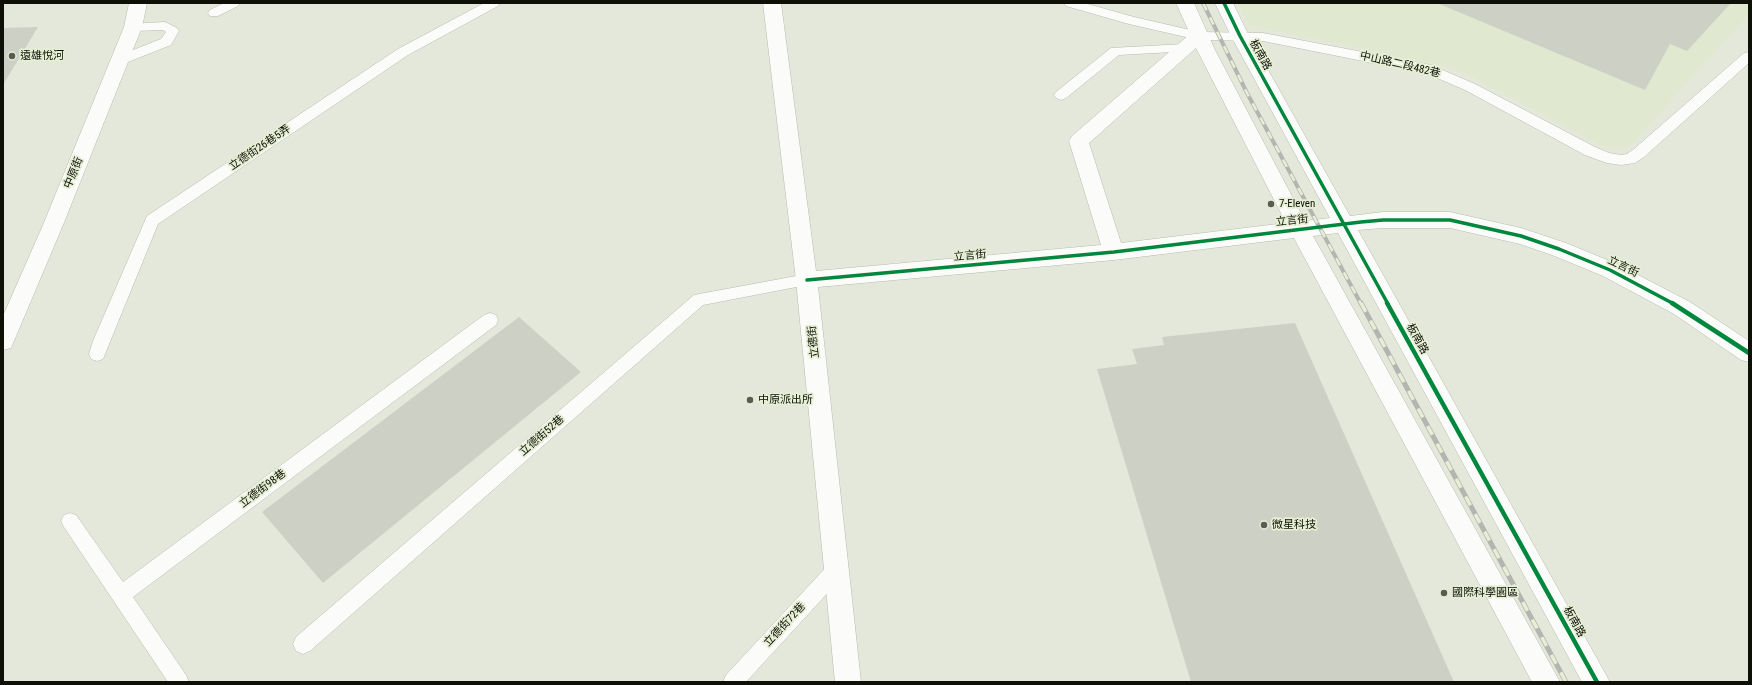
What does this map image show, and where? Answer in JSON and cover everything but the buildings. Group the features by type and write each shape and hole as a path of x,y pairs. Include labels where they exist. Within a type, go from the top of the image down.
{"street":[{"name":"中原街","path":"3,341 53,224 133,27 138,3"},
{"name":"立德街","path":"772,3 807,280 848,682"},
{"path":"1185,3 1192,42 1299,229 1547,682"},
{"name":"板南路","path":"1224,3 1240,36 1597,682"},
{"path":"1114,252 1079,141 1192,42"},
{"name":"立言街","path":"807,280 1114,252 1383,220 1450,220 1521,236 1559,249 1610,270 1682,308 1749,353"}],"lane":[{"path":"214,13 234,3"},
{"name":"立德街26巷5弄","path":"98,354 101,340 152,220 403,52 494,3"},
{"name":"中山路二段482巷","path":"1070,3 1133,21 1192,42 1240,36 1263,37 1430,70 1470,87 1590,151 1607,158 1621,160 1630,159 1639,153 1749,56"},
{"path":"118,61 166,42 173,31 165,26 133,27"},
{"path":"1061,95 1116,50 1192,42"},
{"name":"立德街52巷","path":"303,644 699,299 807,280"},
{"name":"立德街98巷","path":"121,595 490,320"},
{"path":"70,521 179,682"},
{"name":"立德街72巷","path":"733,682 837,569"}],"shaded area":[{"path":"1237,3 1749,3 1749,14 1635,141 1628,147 1608,149 1469,75 1452,68 1249,26"}],"railway":[{"path":"1203,3 1247,93 1361,304"},
{"path":"1361,303 1566,682"}],"cycle path":[{"path":"1224,3 1240,36 1597,682"},
{"path":"807,280 1114,252 1361,222 1383,220 1450,220 1521,236 1559,249 1610,270 1682,308 1749,353"}],"place":[{"name":"遠雄悅河","path":"12,56"},
{"name":"7-Eleven","path":"1271,204"},
{"name":"中原派出所","path":"750,400"},
{"name":"微星科技","path":"1264,525"},
{"name":"國際科學園區","path":"1444,593"}]}
